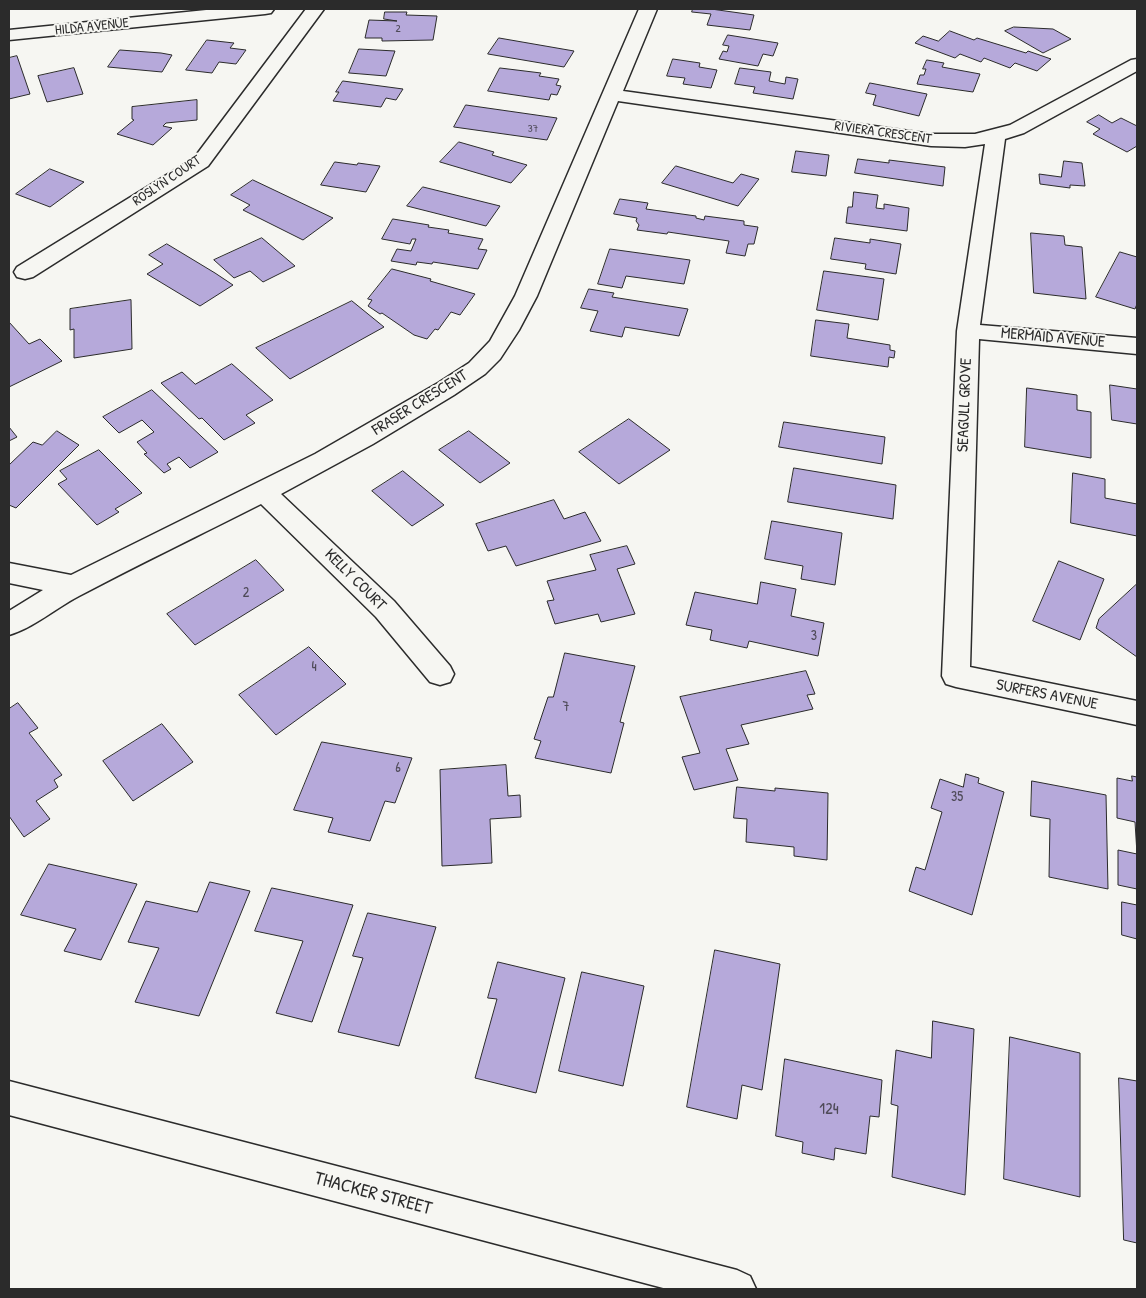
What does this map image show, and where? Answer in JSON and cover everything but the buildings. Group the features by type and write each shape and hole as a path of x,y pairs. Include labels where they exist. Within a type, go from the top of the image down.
{"street":[{"name":"HILDA AVENUE","path":"9,35 265,9"},
{"name":"ROSLYN COURT","path":"25,272 201,162 315,9"},
{"name":"FRASER CRESCENT","path":"9,624 73,586 264,492 374,432 462,380 488,359 512,323 526,296 648,9"},
{"name":"RIVIERA CRESCENT","path":"613,95 931,140 973,141 1017,129 1137,64"},
{"name":"SEAGULL GROVE","path":"956,676 968,331 996,136"},
{"name":"MERMAID AVENUE","path":"968,331 1137,346"},
{"name":"KELLY COURT","path":"264,492 385,609 440,674"},
{"path":"9,573 73,586"},
{"name":"SURFERS AVENUE","path":"956,676 1137,713"},
{"name":"THACKER STREET","path":"9,1098 737,1289"}]}
